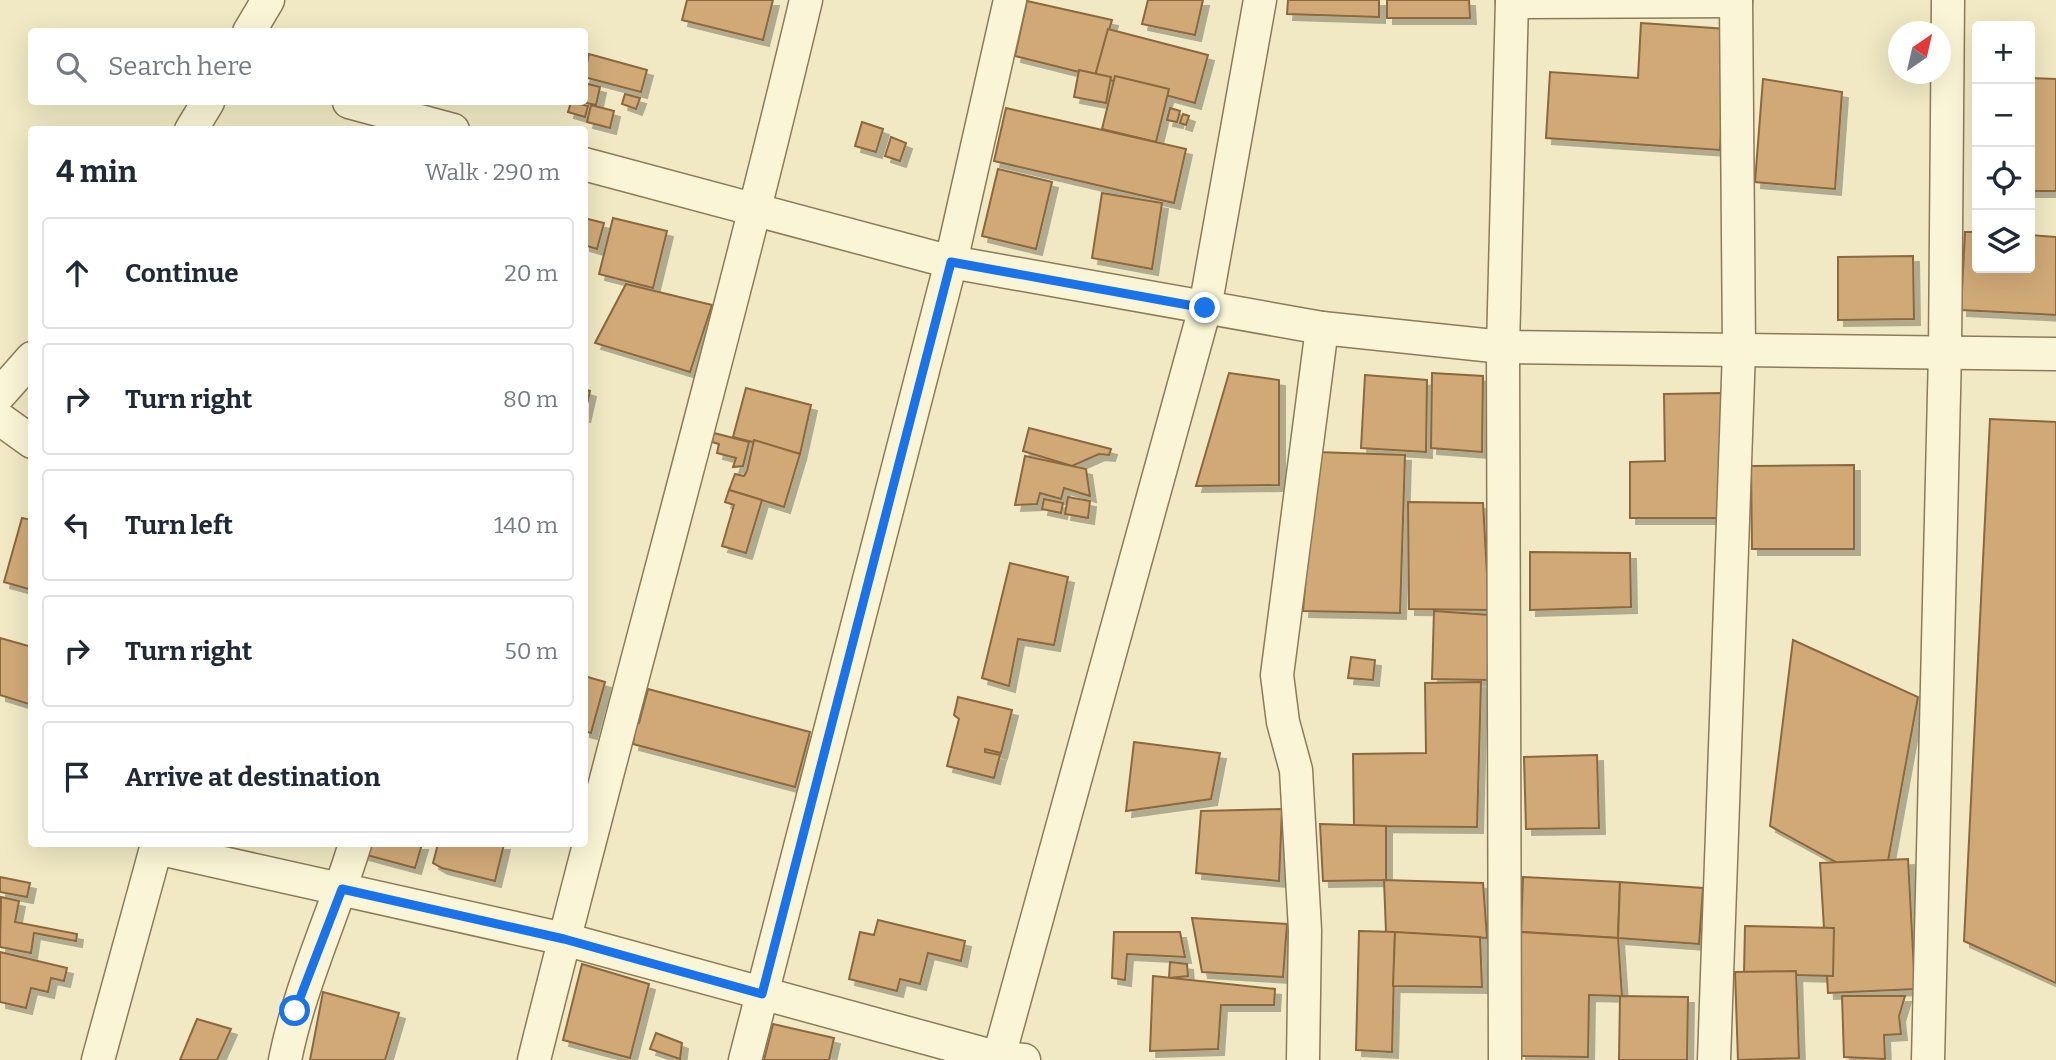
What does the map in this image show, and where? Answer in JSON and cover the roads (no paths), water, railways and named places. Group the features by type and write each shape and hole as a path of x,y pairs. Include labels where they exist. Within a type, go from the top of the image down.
{"street":[{"path":"251,28 268,0"},
{"path":"534,1060 757,209 806,0"},
{"path":"744,1060 951,262 1010,0"},
{"path":"160,847 564,939 1007,1059 1205,308 1260,0"},
{"path":"1928,1060 1945,352 1948,0"},
{"path":"1505,1060 1503,347 1512,1 1736,1 1740,349 1714,1060"},
{"path":"193,126 206,105"},
{"path":"360,105 438,126"},
{"path":"588,165 951,262 1322,328 1503,347 2056,354"},
{"path":"1303,1060 1305,930 1296,770 1283,722 1277,675 1322,328"},
{"path":"0,394 28,362"},
{"path":"0,419 28,439"},
{"path":"98,1060 156,847"},
{"path":"285,1060 295,1011 342,889 354,847"}]}
